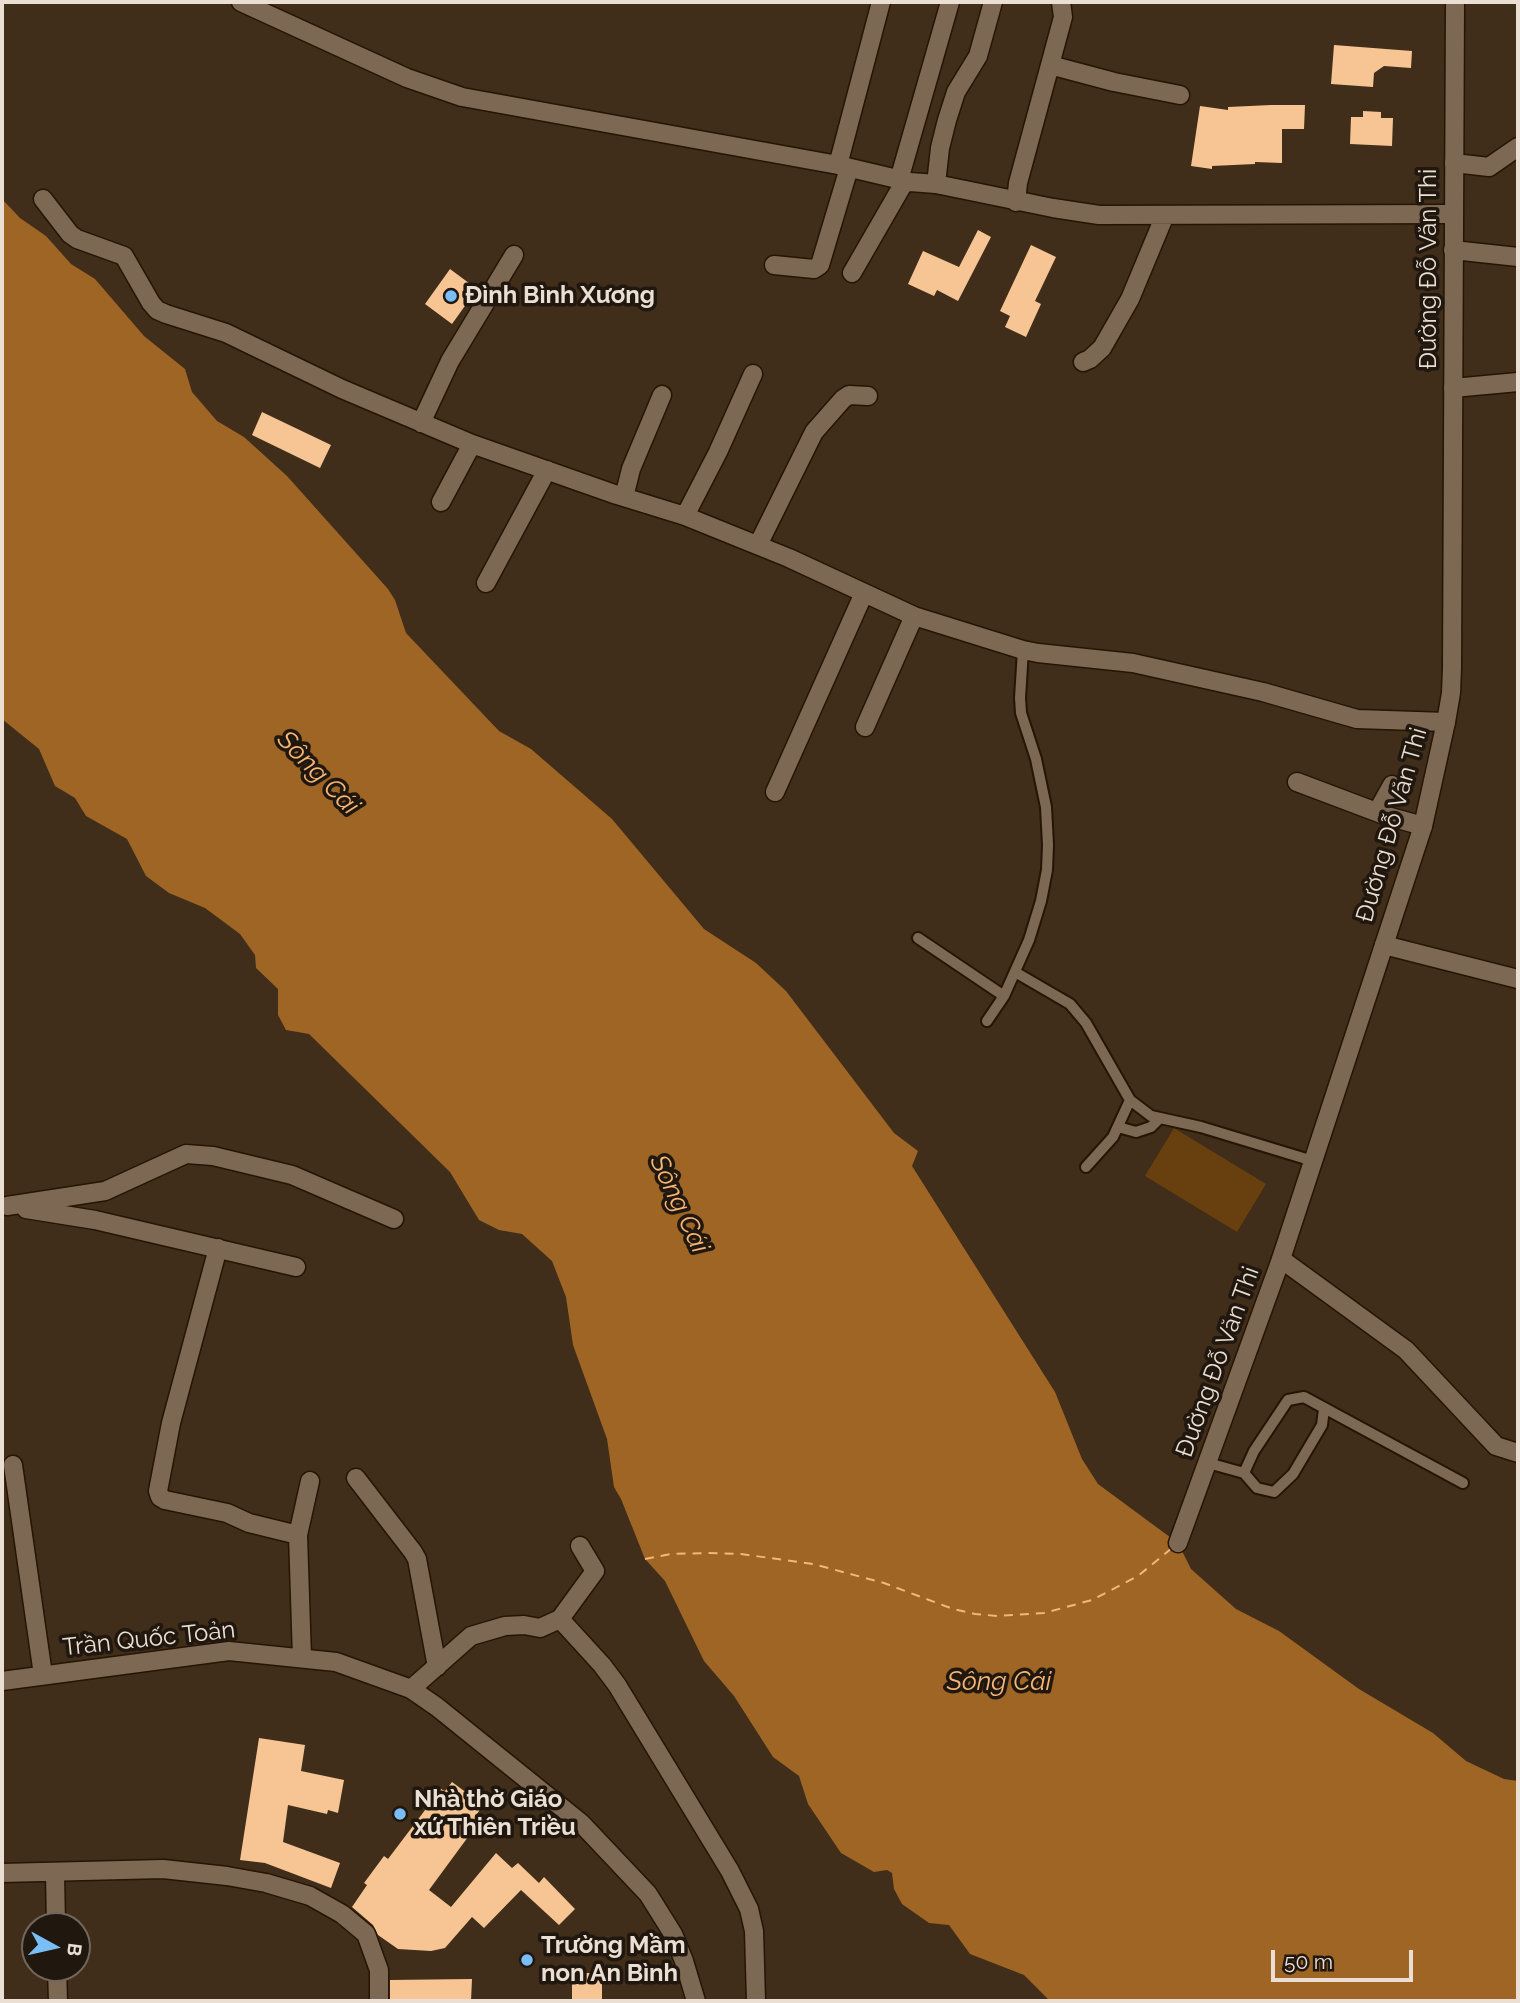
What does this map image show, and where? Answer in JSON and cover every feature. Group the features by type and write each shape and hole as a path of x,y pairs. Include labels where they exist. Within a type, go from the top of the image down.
{"street":[{"path":"241,2 407,78 463,97 902,180 936,184 1016,202 1099,215 1453,214"},
{"path":"774,264 814,269 820,265 881,2"},
{"path":"852,273 902,180 950,2"},
{"path":"936,184 940,148 947,120 956,92 978,56 993,2"},
{"path":"1016,202 1018,183 1063,17 1061,2"},
{"name":"Đường Đỗ Văn Thi","path":"1178,1543 1281,1259 1423,826 1447,722 1452,668 1455,2"},
{"path":"1050,65 1114,82 1180,95"},
{"path":"1454,163 1489,167 1518,147"},
{"path":"43,199 77,239 124,256 157,310 226,333 342,389 472,444 685,516 758,545 914,616 1023,650 1133,663 1263,692 1357,719 1447,722"},
{"path":"1083,362 1102,348 1130,299 1165,215"},
{"path":"1453,250 1518,257"},
{"path":"421,423 450,361 514,255"},
{"path":"685,516 718,452 753,374"},
{"path":"1453,387 1518,382"},
{"path":"624,497 631,469 662,395"},
{"path":"758,545 814,432 849,395 869,396"},
{"path":"441,502 472,444"},
{"path":"485,583 547,470"},
{"path":"775,792 864,593"},
{"path":"865,727 914,616"},
{"path":"1297,782 1387,816 1423,826"},
{"path":"1377,812 1392,785"},
{"path":"1384,945 1518,979"},
{"path":"5,1206 105,1191 186,1154 214,1156 292,1175 394,1219"},
{"path":"5,1206 95,1220 296,1266"},
{"path":"218,1248 171,1423 158,1491 160,1497 165,1500 227,1513 249,1523 298,1535"},
{"path":"1281,1259 1406,1350 1496,1447 1518,1454"},
{"path":"13,1465 43,1675"},
{"path":"356,1478 416,1559 436,1667"},
{"path":"302,1658 298,1535 310,1481"},
{"path":"411,1689 471,1636 505,1626 540,1628 560,1619 594,1571 580,1546"},
{"path":"560,1619 617,1685 730,1871 749,1909 754,1931 756,2001"},
{"name":"Trần Quốc Toản","path":"2,1681 229,1651 336,1662 411,1689 581,1823 648,1894 673,1934 696,2001"},
{"path":"2,1873 163,1869 253,1881 310,1896 342,1914 366,1934 379,1970 379,2001"},
{"path":"55,1873 56,1912"},
{"path":"57,1982 58,2001"}],"lane":[{"path":"987,1021 1004,996 1029,940 1047,870 1046,807 1036,759 1021,713 1023,650"},
{"path":"918,938 1004,996"},
{"path":"1015,972 1070,1004 1086,1023 1130,1100 1139,1109 1158,1119 1201,1127 1313,1161"},
{"path":"1086,1167 1113,1137 1130,1100"},
{"path":"1118,1127 1143,1131 1158,1119"},
{"path":"1244,1473 1254,1451 1288,1400 1304,1397 1463,1483"},
{"path":"1208,1463 1244,1473 1257,1488 1274,1492 1293,1474 1322,1425 1324,1409"}],"shaded area":[{"path":"1174,1128 1266,1184 1237,1232 1145,1176"}],"water":[{"name":"Sông Cái","path":"2,199 20,218 46,236 71,264 95,279 144,336 185,369 192,392 217,421 244,437 287,476 388,589 395,600 406,633 499,731 531,749 612,819 704,929 756,963 786,991 894,1133 918,1151 912,1166 1055,1392 1082,1459 1098,1484 1178,1543 1191,1569 1236,1609 1279,1631 1359,1689 1433,1733 1466,1761 1504,1779 1518,1781 1518,2001 1050,2001 1024,1975 970,1954 949,1925 929,1923 902,1904 894,1889 892,1873 887,1870 874,1872 841,1853 808,1804 799,1776 773,1757 734,1696 704,1661 665,1581 645,1559 614,1487 607,1439 573,1345 566,1297 552,1261 522,1234 499,1230 479,1220 450,1172 309,1034 286,1030 278,1015 278,989 256,968 255,955 240,934 205,908 169,893 146,876 127,839 86,816 75,798 55,786 39,749 2,719"}],"building":[{"path":"1334,45 1412,51 1411,68 1384,66 1374,73 1373,87 1331,84"},
{"path":"1305,105 1304,129 1282,129 1282,163 1255,162 1212,166 1212,169 1191,166 1200,106 1228,110 1228,107"},
{"path":"1363,111 1381,112 1381,118 1393,118 1392,146 1350,144 1351,117 1363,117"},
{"path":"978,230 991,237 958,301 937,290 934,296 908,284 923,251 959,267"},
{"path":"1031,245 1056,257 1035,301 1041,304 1026,337 1005,327 1010,316 1000,311"},
{"name":"Đình Bình Xương","path":"450,269 477,289 452,324 425,304"},
{"path":"262,412 331,445 320,468 252,435"},
{"path":"259,1738 305,1745 301,1771 344,1780 338,1813 328,1810 327,1814 288,1805 283,1842 340,1863 331,1888 265,1863 240,1860"},
{"path":"452,1782 483,1805 477,1814 482,1818 429,1890 451,1907 496,1853 512,1868 518,1863 539,1883 544,1877 575,1909 559,1925 521,1890 484,1928 472,1917 445,1948 431,1951 398,1949 378,1935 373,1925 352,1907 367,1885 364,1883 384,1856 388,1859 441,1789 445,1791"},
{"path":"572,1973 596,1973 596,1980 602,1981 602,2001 572,2001"},
{"path":"472,1979 471,2001 390,2001 390,1980"}],"ferry route":[{"path":"645,1559 671,1554 741,1554 813,1564 884,1583 953,1609 998,1616 1044,1613 1092,1600 1138,1576 1172,1548"}],"place":[{"name":"Đình Bình Xương","path":"451,296"},
{"name":"Nhà thờ Giáo xứ Thiên Triều","path":"400,1814"},
{"name":"Trường Mầm non An Bình","path":"527,1960"}]}
